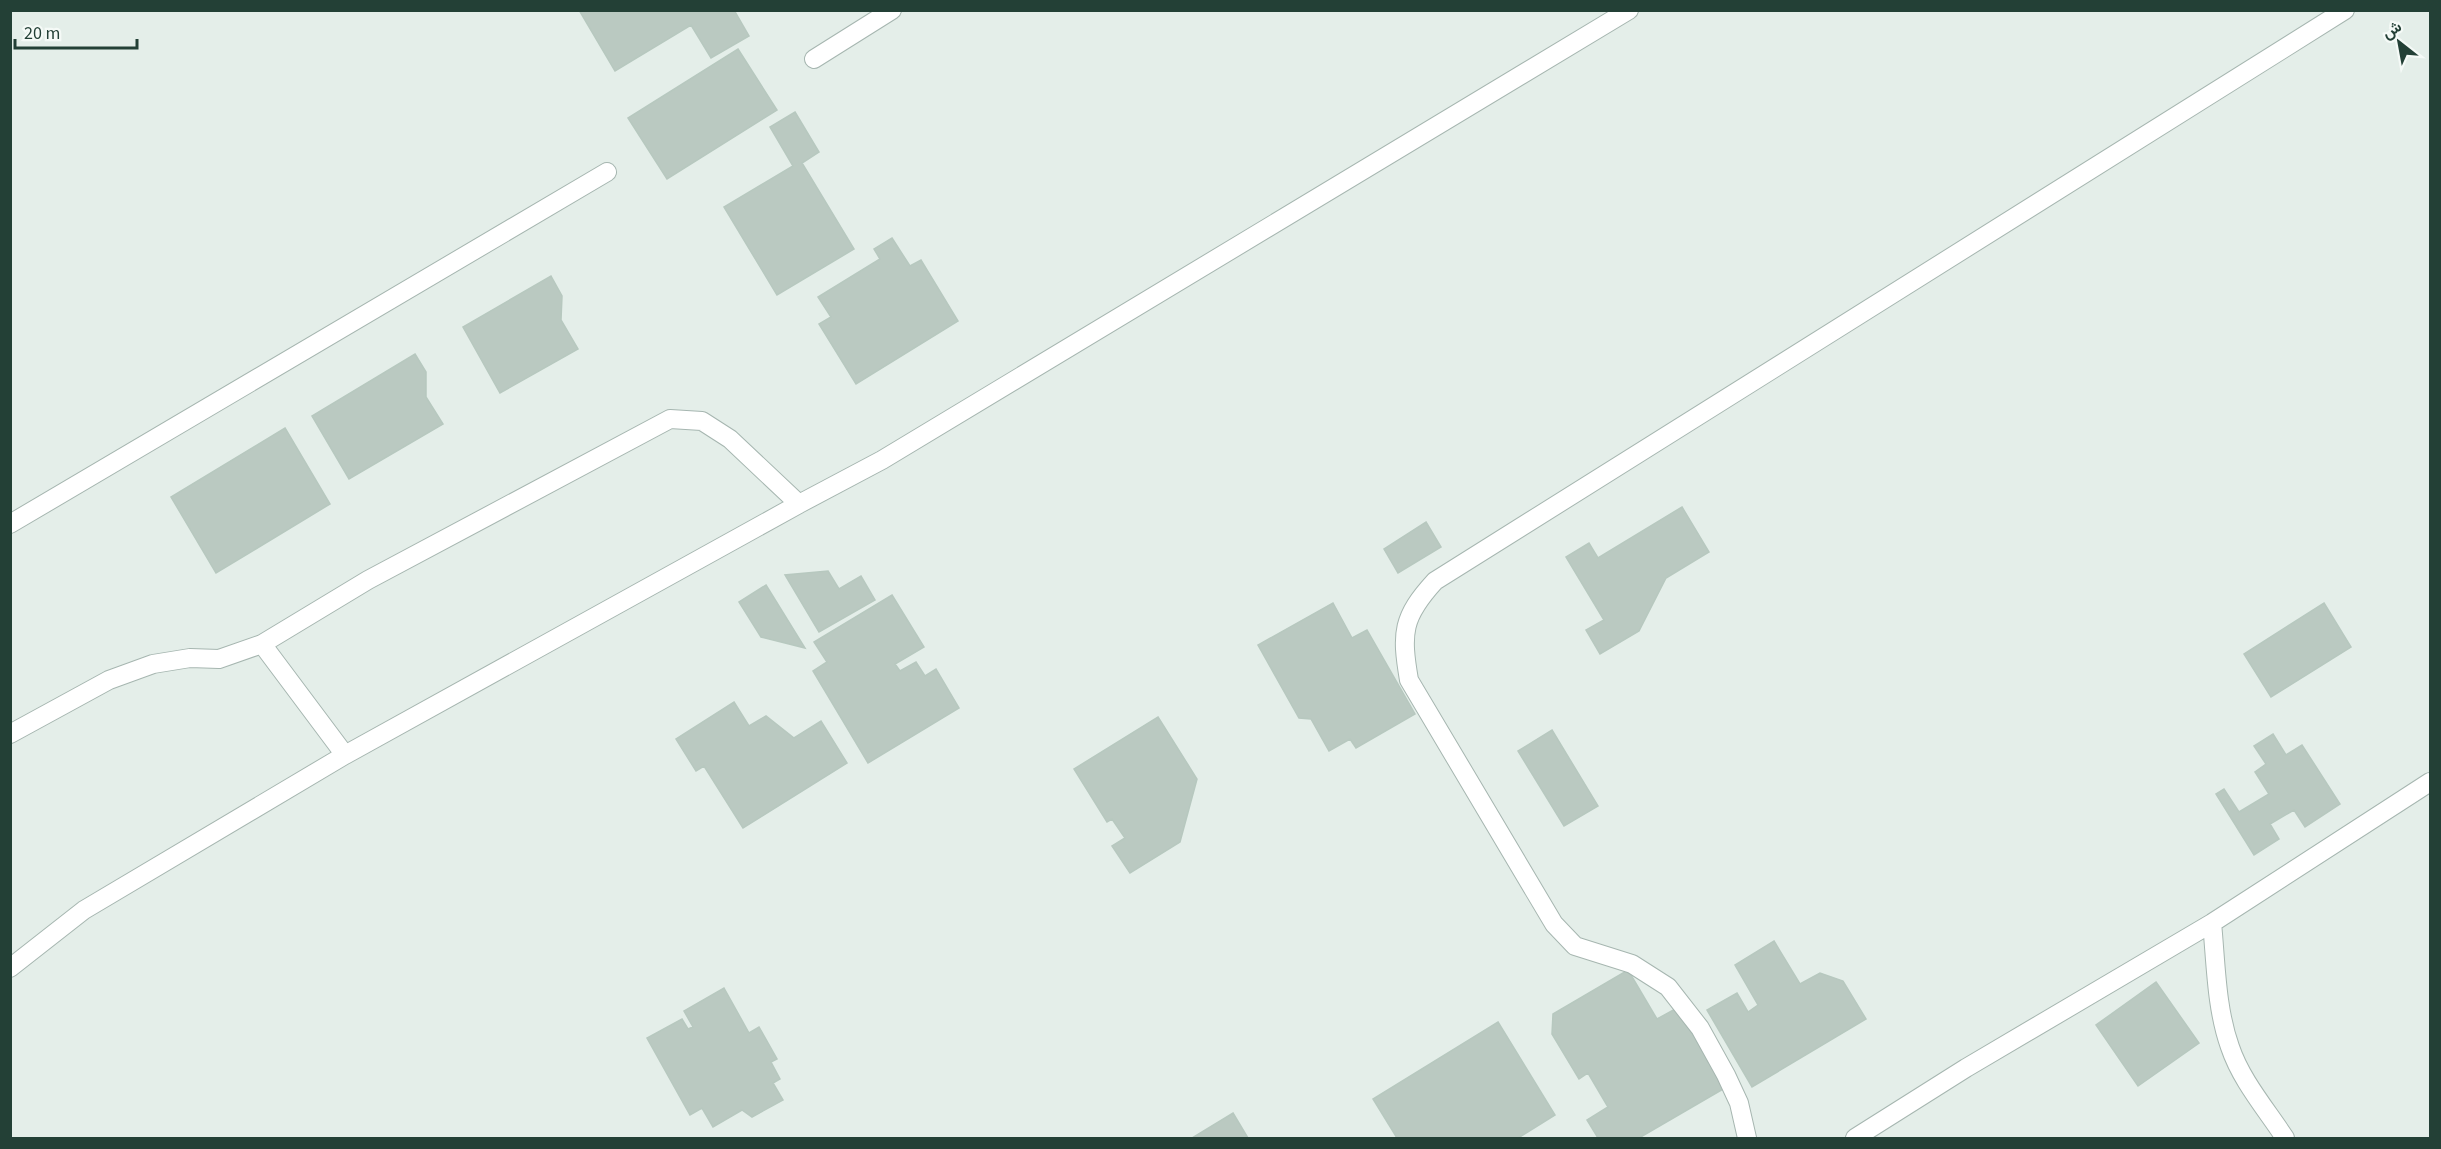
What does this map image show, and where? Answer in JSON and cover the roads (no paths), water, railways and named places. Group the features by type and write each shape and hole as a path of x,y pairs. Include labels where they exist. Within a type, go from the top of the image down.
{"street":[{"path":"814,59 892,10"},
{"path":"10,968 84,910 345,755 882,460 1629,10"},
{"path":"1747,1138 1739,1103 1726,1075 1700,1028 1668,987 1632,964 1575,946 1554,924 1408,680 1405,654 1406,627 1414,604 1435,581 2344,10"},
{"path":"10,524 607,172"},
{"path":"10,734 109,680 153,664 190,658 219,659 262,644 368,580 670,419 702,421 730,439 799,504"},
{"path":"262,644 345,755"},
{"path":"1855,1138 1966,1068 2212,922 2430,782"},
{"path":"2212,922 2217,982 2230,1046 2241,1072 2285,1138"}]}
